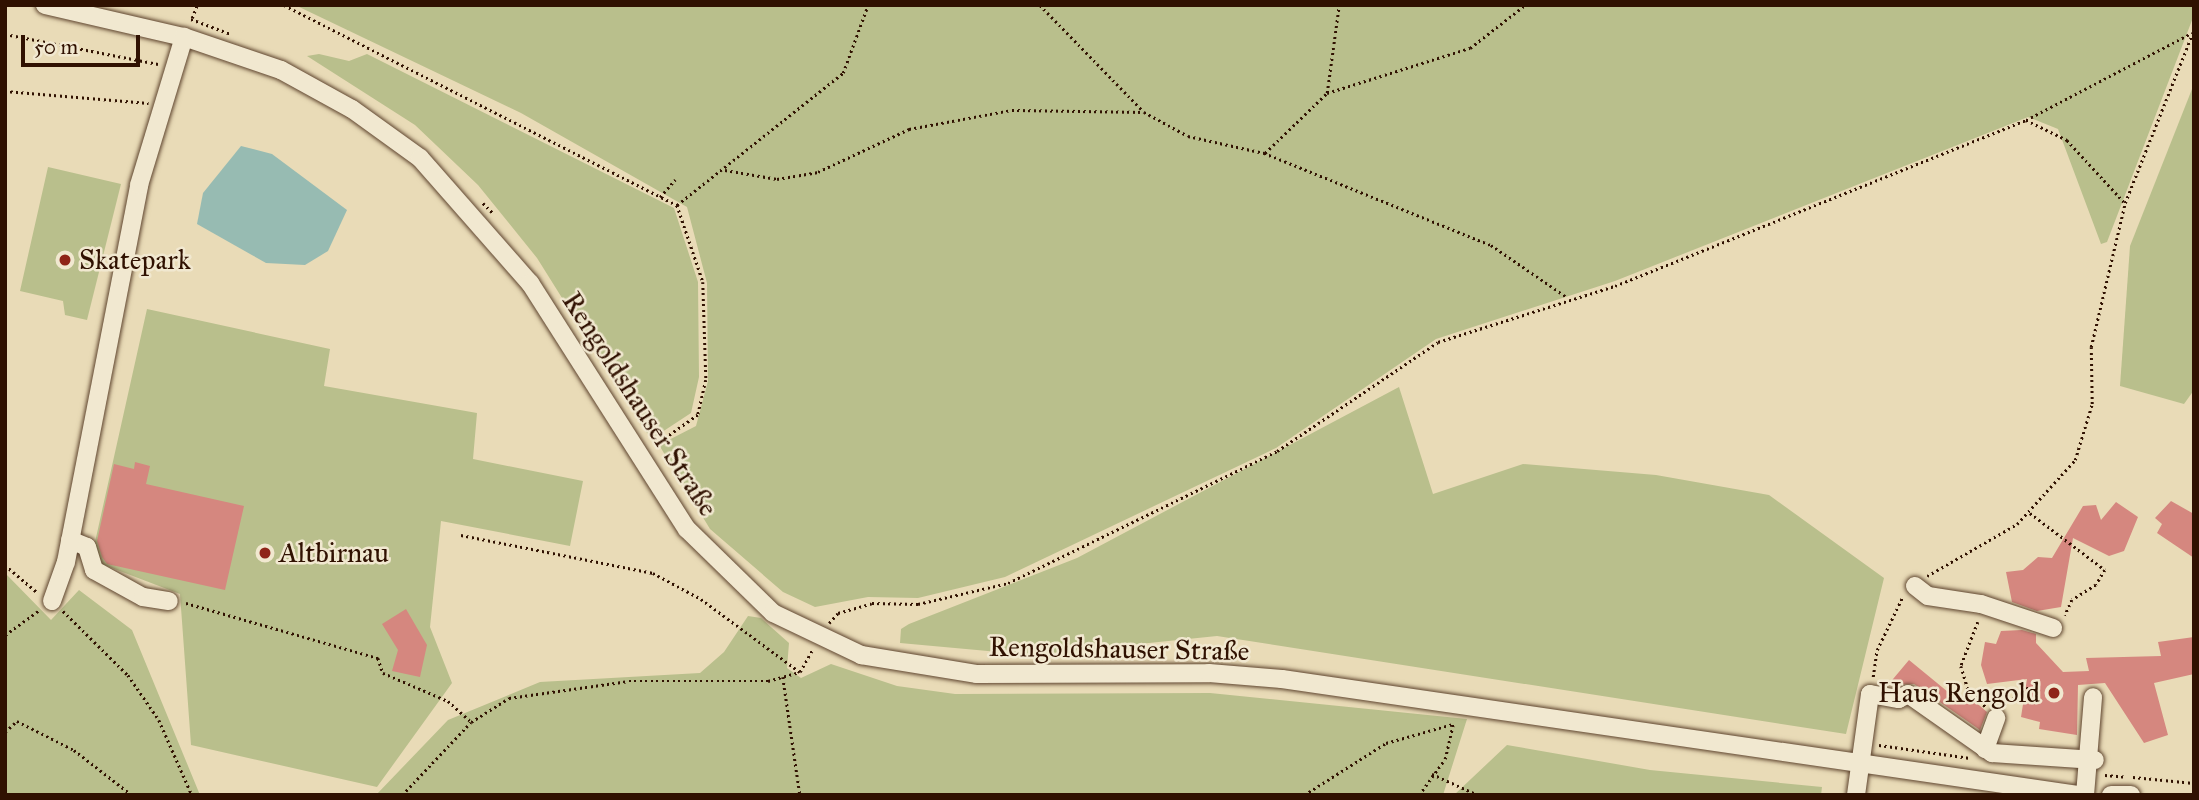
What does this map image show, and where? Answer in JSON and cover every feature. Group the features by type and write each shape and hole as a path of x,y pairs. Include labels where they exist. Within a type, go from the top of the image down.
{"street":[{"name":"Rengoldshauser Straße","path":"45,5 184,37 281,70 420,158 530,282 687,529 773,613 909,668 1282,679 2078,795"},
{"path":"52,601 70,540 139,185 161,104 184,37"},
{"path":"70,540 86,547 94,570 143,597 169,601"},
{"path":"1915,586 1928,596 1993,608 2053,628"},
{"path":"1856,795 1870,694 1899,699 1908,694 1985,750 2091,765"},
{"path":"2085,795 2091,765 2093,698"},
{"path":"1985,750 1996,718"},
{"path":"2111,795 2130,795"}],"path":[{"path":"191,19 197,5"},
{"path":"284,5 677,205 704,282 706,380 698,415 649,449"},
{"path":"677,205 725,170 843,73 868,5"},
{"path":"1040,5 1144,112 1188,136 1265,153 1491,245 1568,298"},
{"path":"1327,93 1339,5"},
{"path":"1265,153 1327,93 1470,48 1525,5"},
{"path":"402,795 471,722 509,698 543,690 783,677 800,672 823,632 838,613 872,603 918,604 1008,583 1277,451 1438,342 1568,298 1615,286 2026,120 2193,31"},
{"path":"1870,694 1877,650 1898,600 1915,586 2030,513 2075,460 2092,404 2091,347 2124,203 2193,31"},
{"path":"5,34 174,68"},
{"path":"5,91 161,104"},
{"path":"725,170 776,179 818,172 909,129 1012,110 1144,112"},
{"path":"2026,120 2067,140 2124,203"},
{"path":"660,197 675,180"},
{"path":"2030,513 2105,570 2053,628"},
{"path":"461,535 653,573 701,599 800,672"},
{"path":"5,565 52,601 128,675 159,720 192,795"},
{"path":"5,635 52,601"},
{"path":"169,601 212,605 378,658 383,673 449,701 471,722"},
{"path":"1993,608 1966,640 1961,666 1968,689 1996,718 2009,697 2029,687"},
{"path":"783,677 800,795"},
{"path":"2194,720 2194,728"},
{"path":"5,732 17,721 74,750 132,795"},
{"path":"1304,795 1386,743 1453,724 1444,759 1419,795"},
{"path":"2091,765 2194,783"},
{"path":"1432,774 1478,795"}],"green space":[{"path":"295,5 2194,5 2194,15 2107,242 2101,244 2058,129 2028,117 1615,281 1436,339 1276,448 1005,577 918,598 868,597 815,607 783,592 710,529 659,445 696,426 708,381 707,283 687,207 521,113"},
{"path":"319,54 349,61 367,54 674,208 698,282 699,377 691,413 653,438 646,432 537,258 478,185 415,125 307,56"},
{"path":"2194,84 2194,390 2184,404 2120,386 2130,246"},
{"name":"Skatepark","path":"48,167 121,184 87,320 65,315 63,301 20,291"},
{"name":"Altbirnau","path":"147,309 330,349 324,386 477,413 473,459 583,481 570,546 441,521 430,627 452,683 377,787 191,745 180,594 91,560"},
{"path":"1399,387 1433,494 1523,464 1656,475 1769,495 1884,578 1846,734 1217,636 1032,655 900,643 901,629 909,624 1077,558"},
{"path":"5,573 51,620 79,590 132,630 200,795 5,795"},
{"path":"748,616 761,618 789,643 787,668 801,678 831,664 897,686 955,694 1210,693 1467,719 1443,795 376,795 448,720 540,682 700,673 724,652"},
{"path":"1507,745 1650,770 1822,787 1821,795 1454,795"}],"water":[{"path":"241,146 272,154 347,210 328,251 305,265 266,263 197,224 203,193"}],"building":[{"path":"135,462 150,466 146,484 244,506 225,590 107,564 102,557 97,541 114,464 134,469"},
{"path":"2171,501 2194,514 2194,558 2157,533 2162,524 2155,518"},
{"path":"2116,502 2138,517 2124,551 2109,556 2073,538 2061,607 2037,611 2012,602 2006,572 2023,570 2038,557 2052,558 2083,506 2096,505 2101,520"},
{"path":"406,609 427,645 420,677 392,671 398,650 382,624"},
{"path":"2022,630 2036,634 2036,643 2063,672 2089,671 2086,658 2161,656 2158,642 2194,637 2194,674 2154,683 2168,735 2144,743 2105,683 2078,685 2077,735 2039,729 2040,722 2021,717 2027,679 1987,684 1981,665 1985,642 1996,644 2001,631"},
{"path":"1909,660 1959,701 1965,693 1987,712 1980,730 1914,684 1888,685"}],"place":[{"name":"Skatepark","path":"65,260"},
{"name":"Altbirnau","path":"265,553"},
{"name":"Haus Rengold","path":"2054,693"}]}
